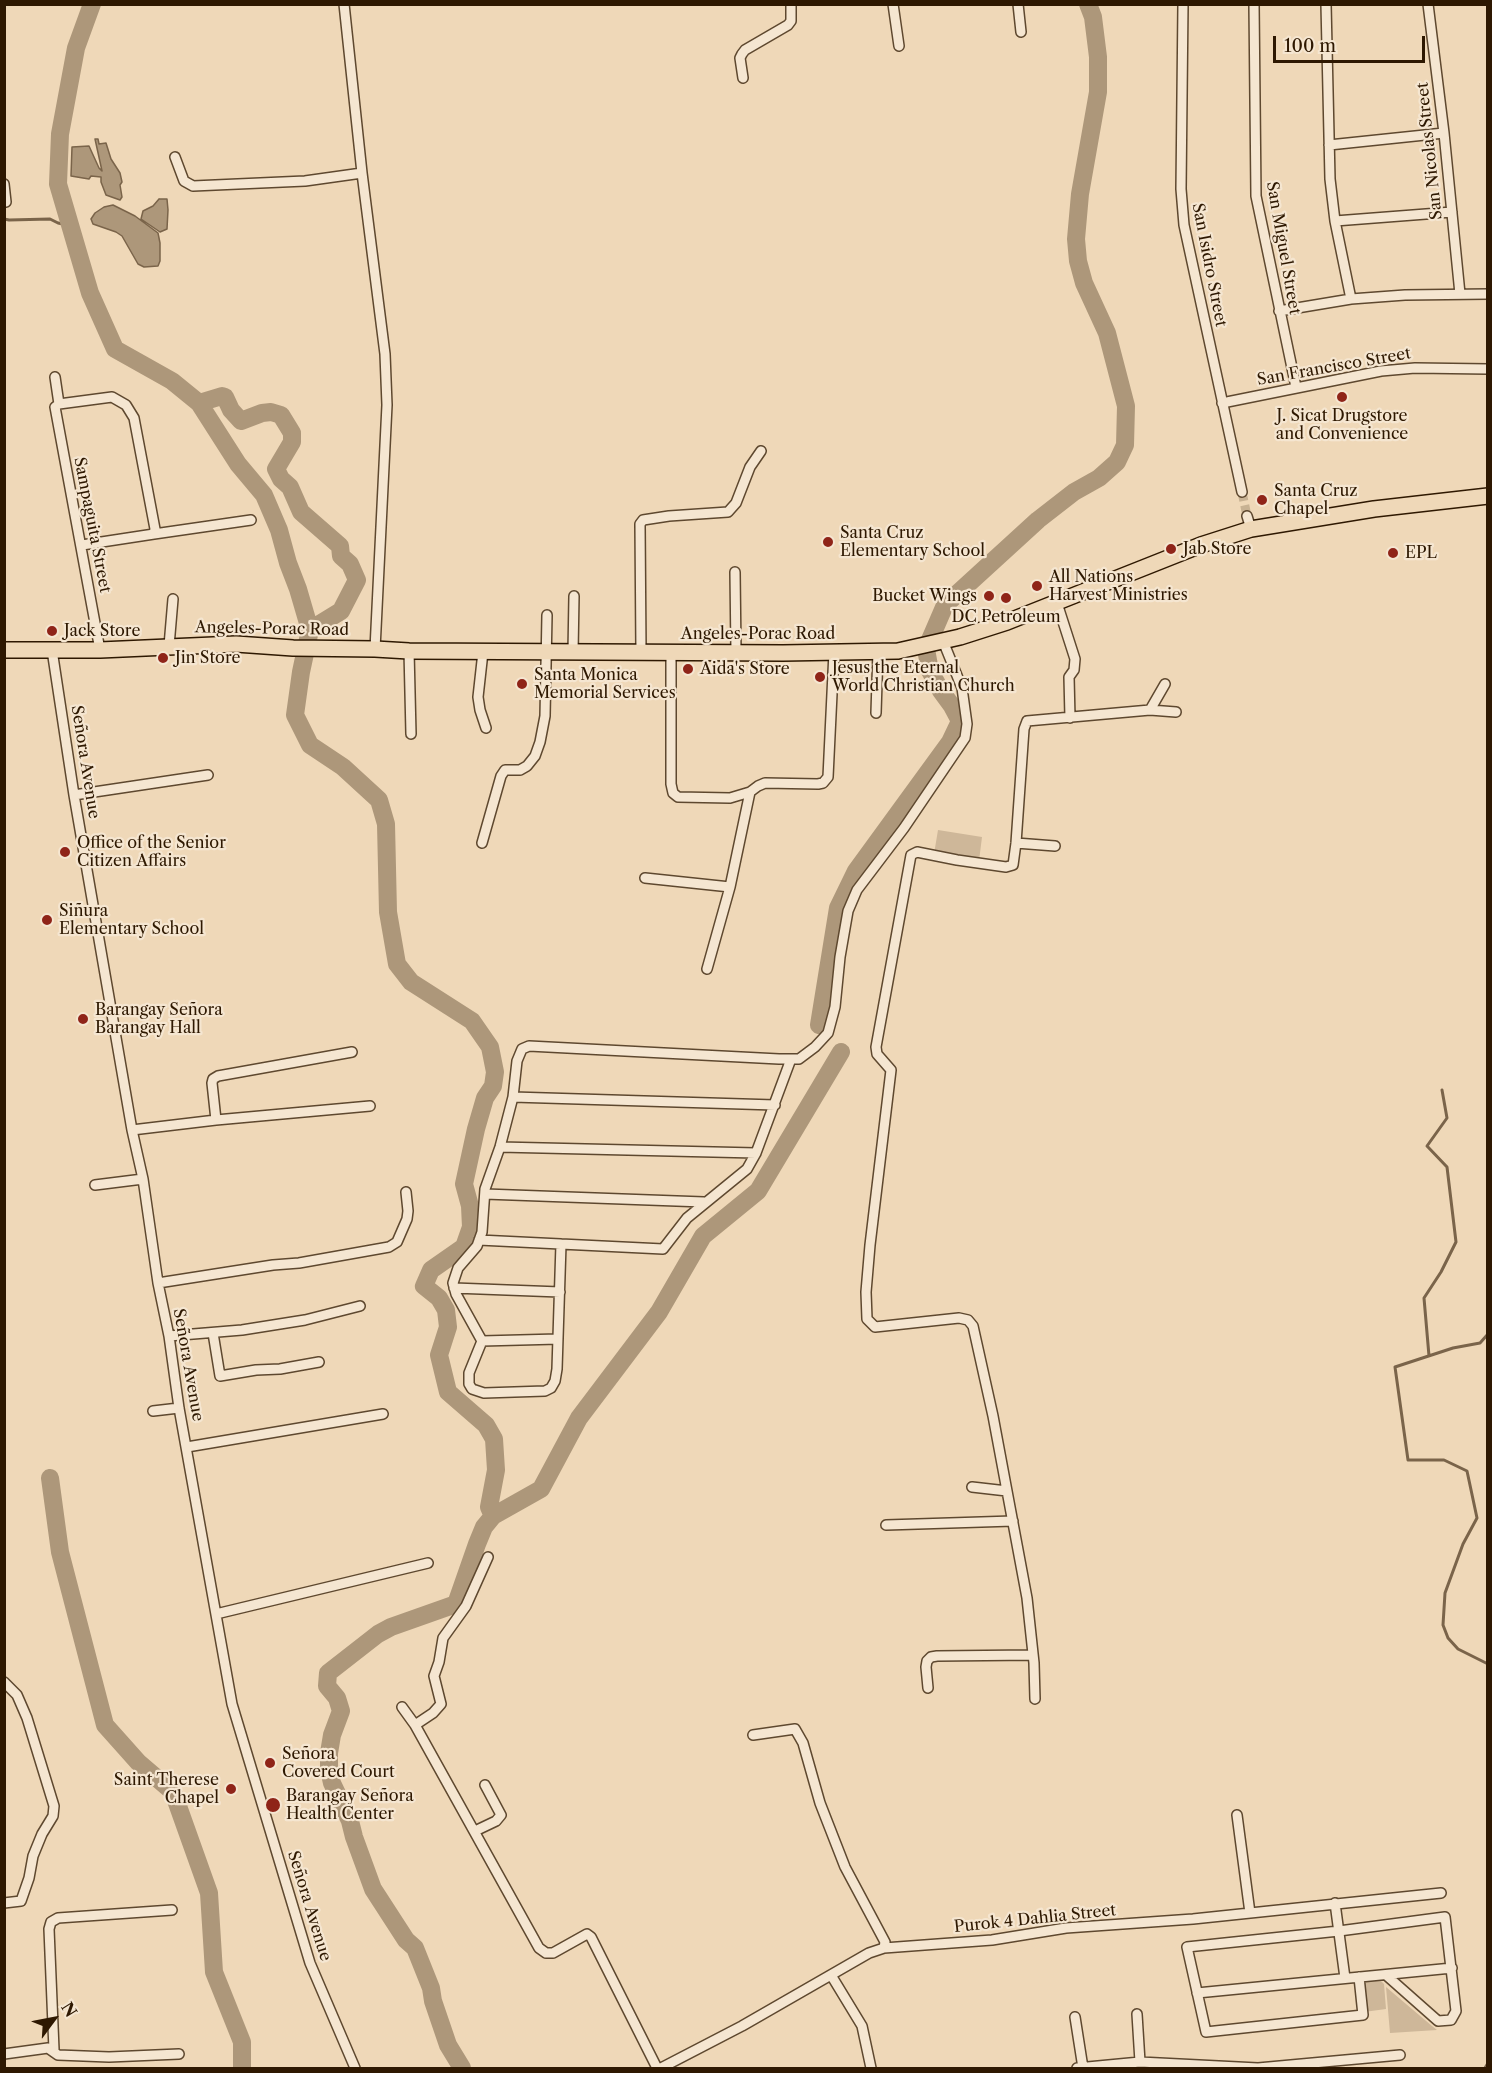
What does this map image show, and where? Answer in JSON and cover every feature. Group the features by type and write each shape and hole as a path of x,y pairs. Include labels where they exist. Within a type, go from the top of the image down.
{"main road":[{"name":"Angeles-Porac Road","path":"4,650 100,650 236,644 323,649 483,652 834,652 909,649 1007,622 1201,545 1249,522 1488,496"}],"street":[{"path":"344,4 387,385 375,649"},
{"path":"743,78 740,58 742,54 788,25 791,21 791,4"},
{"path":"893,4 899,46"},
{"path":"1018,4 1021,32"},
{"name":"San Isidro Street","path":"1183,4 1181,189 1184,225 1242,492"},
{"name":"San Miguel Street","path":"1254,4 1256,196 1296,387"},
{"path":"1326,4 1329,145 1335,221 1351,299"},
{"name":"San Nicolas Street","path":"1428,4 1460,294"},
{"path":"1329,145 1444,133"},
{"path":"175,158 184,181 193,186 305,181 362,173"},
{"path":"4,184 6,202"},
{"path":"1335,221 1452,212"},
{"path":"1279,311 1351,299 1405,295 1488,294"},
{"name":"San Francisco Street","path":"1222,403 1381,371 1415,368 1488,369"},
{"name":"Sampaguita Street","path":"55,377 57,405 100,650"},
{"path":"57,405 112,397 129,409 134,417 155,529 154,534"},
{"path":"641,652 640,524 643,520 669,516 728,512 736,503 750,467 761,451"},
{"path":"82,545 251,520"},
{"path":"735,572 736,652"},
{"path":"573,652 574,596"},
{"path":"169,646 173,599"},
{"path":"1057,603 1076,659 1074,670 1069,677 1070,718"},
{"path":"482,843 501,776 505,770 520,770 527,766 535,756 540,742 545,716 547,615"},
{"path":"561,1244 557,1369 551,1388 545,1391 484,1393 472,1389 469,1384 469,1373 482,1341 453,1283 458,1268 471,1254 479,1240 484,1218 485,1189 500,1147 513,1097 517,1061 522,1049 529,1046 799,1059 815,1047 828,1033 835,1007 840,957 848,912 857,890 904,828 965,738 967,724 962,688 939,642"},
{"name":"Señora Avenue","path":"52,650 74,795 132,1130 143,1179 179,1408 232,1704 310,1963 355,2068"},
{"path":"409,651 411,734"},
{"path":"876,713 878,651"},
{"path":"483,652 478,697 486,728"},
{"path":"671,652 671,784 673,793 678,797 730,798 750,792 765,783 818,784 823,783 828,777 834,652"},
{"path":"1150,710 1165,684"},
{"path":"1035,1699 1027,1598 993,1416 973,1326 968,1320 959,1318 875,1328 867,1319 866,1292 891,1070 877,1054 876,1047 911,855 917,852 1006,867 1013,865 1025,724 1032,720 1150,710 1176,712"},
{"path":"74,795 207,775"},
{"path":"707,969 730,887 750,792"},
{"path":"1016,843 1055,846"},
{"path":"645,878 730,887"},
{"path":"216,1120 212,1083 213,1079 218,1076 352,1052"},
{"path":"479,1240 663,1250 687,1218 747,1169 756,1153 791,1059"},
{"path":"513,1097 775,1105"},
{"path":"132,1130 370,1106"},
{"path":"500,1147 756,1153"},
{"path":"95,1185 143,1179"},
{"path":"158,1283 299,1263 389,1247 397,1242 407,1219 406,1192"},
{"path":"485,1194 704,1202"},
{"path":"454,1288 560,1292"},
{"path":"169,1336 213,1333 305,1320 360,1306"},
{"path":"213,1333 220,1376 319,1362"},
{"path":"482,1341 558,1339"},
{"path":"153,1412 179,1408"},
{"path":"187,1447 384,1414"},
{"path":"972,1487 1007,1491"},
{"path":"886,1525 1013,1521"},
{"path":"415,1725 433,1713 441,1704 434,1676 443,1638 466,1606 488,1557"},
{"path":"216,1614 428,1563"},
{"path":"927,1688 927,1661 937,1656 1033,1655"},
{"path":"4,1682 17,1695 27,1718 54,1806 53,1816 33,1856 21,1901 4,1903"},
{"path":"402,1707 415,1725 539,1948 546,1953 552,1953 587,1934 591,1937 657,2068"},
{"path":"753,1735 795,1729 803,1743 820,1803 845,1867 885,1942 884,1948"},
{"path":"474,1832 496,1821 501,1815 484,1785"},
{"path":"1237,1815 1250,1913"},
{"name":"Purok 4 Dahlia Street","path":"662,2068 742,2026 869,1953 884,1948 982,1941 1066,1928 1193,1919 1441,1893"},
{"path":"1335,1903 1345,1977"},
{"path":"54,2050 49,1929 51,1922 58,1918 172,1910"},
{"path":"1359,1977 1363,2015 1206,2032 1187,1947 1444,1917 1456,2011 1451,2020 1438,2021 1386,1975"},
{"path":"1197,1993 1452,1968"},
{"path":"831,1975 862,2026 871,2068"},
{"path":"1137,2014 1140,2062"},
{"path":"1075,2017 1083,2068"},
{"path":"4,2054 48,2048 54,2050 58,2055 99,2057 179,2054"},
{"path":"1077,2068 1140,2062 1258,2068 1400,2055"}],"shaded area":[{"path":"95,139 98,139 99,144 106,143 111,159 120,173 122,197 120,200 106,195 101,177 91,176 89,179 71,176 72,147 89,146 102,171"},
{"path":"159,199 167,199 168,210 167,229 160,232 141,219 143,211 153,206"},
{"path":"113,205 135,216 158,233 160,261 158,266 144,267 138,264 122,236 93,224 91,219 95,213 104,207"},
{"path":"938,830 982,837 979,861 934,854"},
{"path":"1380,1980 1384,1984 1386,2009 1364,2012 1362,1981"},
{"path":"1386,1987 1432,2026 1437,2030 1390,2033"}],"waterway":[{"path":"92,4 76,48 60,134 58,184 90,293 115,349 172,381 199,403 225,397 231,410 241,421 262,413 271,412 281,415 292,433 292,442 276,469 281,479 290,487 301,512 340,546 341,556 350,564 357,580 341,611 310,630 295,715 310,745 343,767 379,800 386,824 388,912 397,964 411,982 472,1021 490,1047 495,1072 493,1086 485,1098 476,1129 464,1184 470,1206 471,1227 464,1247 431,1270 424,1286 439,1298 446,1310 448,1327 439,1355 448,1392 486,1425 494,1439 496,1470 489,1507 493,1516 484,1527 456,1604 391,1627 378,1634 328,1673 327,1686 337,1698 341,1711 332,1735 329,1753 332,1783 350,1821 373,1889 406,1940 415,1948 431,1988 448,2045 462,2068"},
{"path":"819,1025 838,908 856,871 950,742 960,721 930,671 926,649 945,605 1038,520 1074,492 1099,478 1117,462 1125,445 1126,406 1107,333 1084,283 1078,261 1076,239 1080,194 1098,92 1098,57 1093,17 1088,4"},
{"path":"4,219 50,219 72,226"},
{"path":"199,403 238,464 264,495 279,530 310,630"},
{"path":"493,1516 541,1489 579,1418 659,1312 703,1236 758,1191 841,1052"},
{"path":"1429,1356 1424,1298 1441,1272 1456,1242 1447,1167 1427,1146 1447,1118 1442,1090"},
{"path":"1488,1334 1480,1343 1453,1348 1395,1367 1408,1460 1444,1460 1467,1471 1477,1518 1463,1544 1445,1593 1443,1625 1448,1638 1458,1649 1488,1664"},
{"path":"50,1478 60,1552 105,1725 138,1762 173,1792 209,1893 214,1972 242,2042 242,2068"},
{"path":"1485,2068 1488,2063"}],"tunnel":[{"path":"1242,492 1247,516"}],"place":[{"name":"J. Sicat Drugstore and Convenience","path":"1342,397"},
{"name":"Santa Cruz Chapel","path":"1262,500"},
{"name":"Santa Cruz Elementary School","path":"828,542"},
{"name":"Jab Store","path":"1171,549"},
{"name":"EPL","path":"1393,553"},
{"name":"All Nations Harvest Ministries","path":"1037,586"},
{"name":"Bucket Wings","path":"989,596"},
{"name":"DC Petroleum","path":"1006,598"},
{"name":"Jack Store","path":"52,631"},
{"name":"Jin Store","path":"163,658"},
{"name":"Aida's Store","path":"688,669"},
{"name":"Jesus the Eternal World Christian Church","path":"820,677"},
{"name":"Santa Monica Memorial Services","path":"522,684"},
{"name":"Office of the Senior Citizen Affairs","path":"65,852"},
{"name":"Siñura Elementary School","path":"47,920"},
{"name":"Barangay Señora Barangay Hall","path":"83,1019"},
{"name":"Señora Covered Court","path":"270,1763"},
{"name":"Saint Therese Chapel","path":"231,1789"},
{"name":"Barangay Señora Health Center","path":"273,1805"}]}
